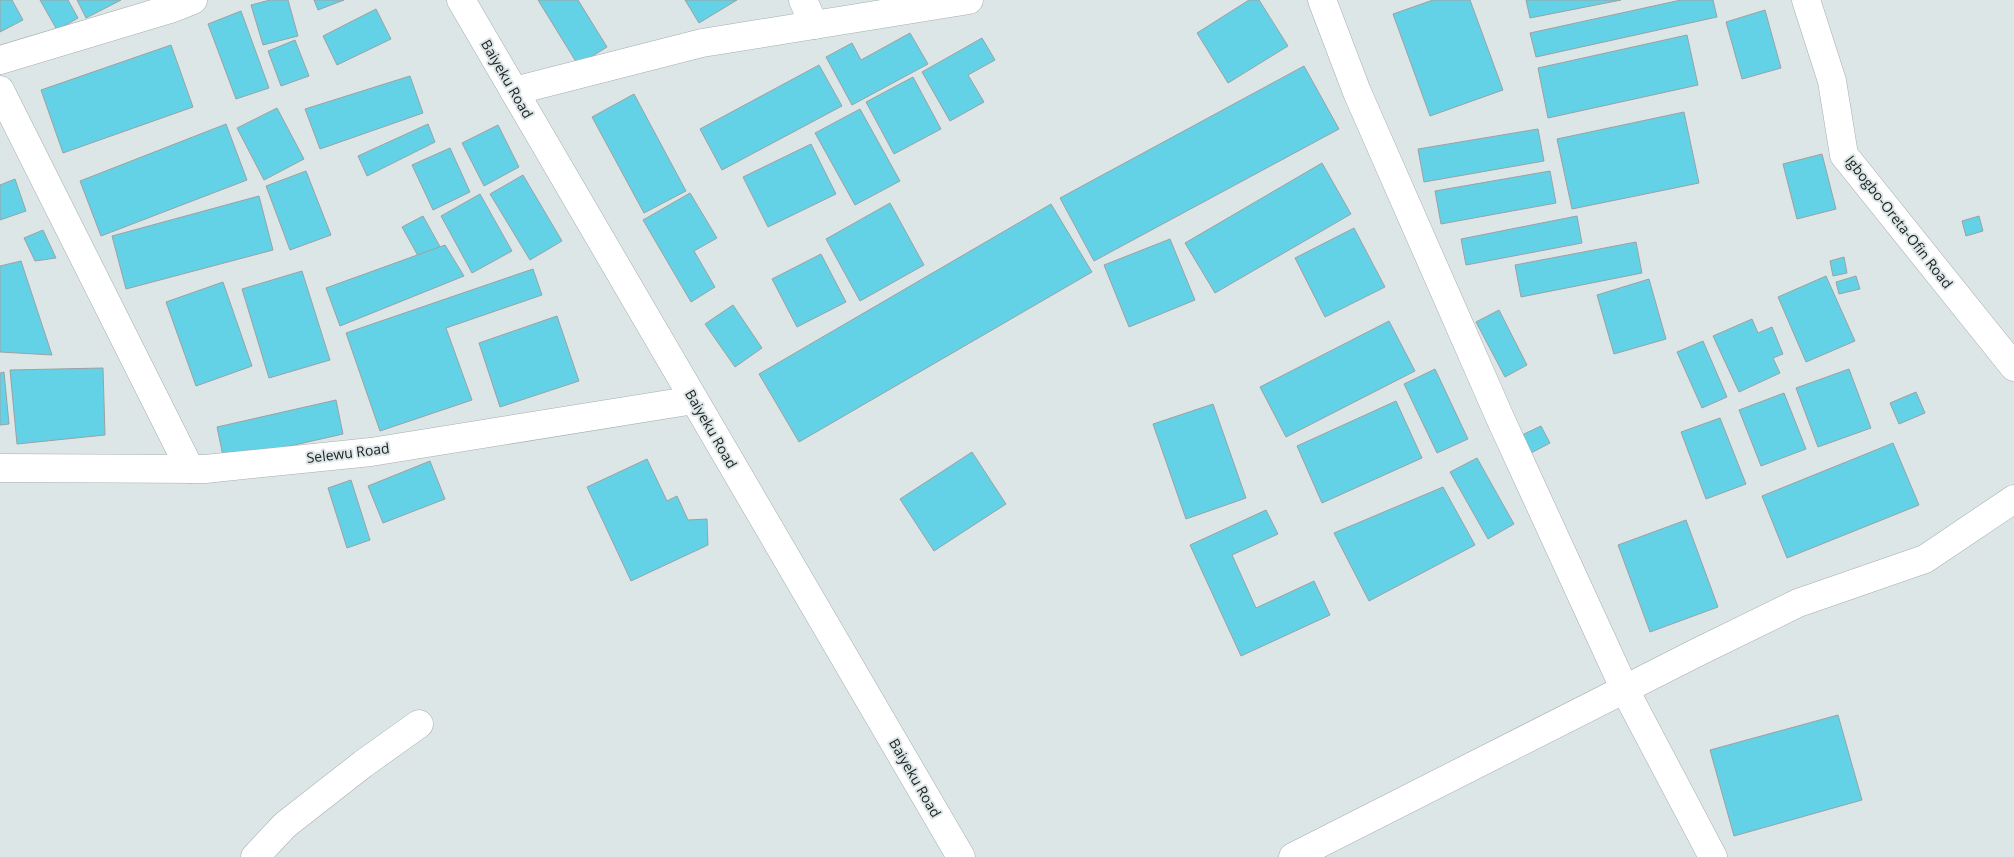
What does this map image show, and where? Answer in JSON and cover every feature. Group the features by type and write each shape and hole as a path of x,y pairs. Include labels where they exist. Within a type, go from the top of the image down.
{"street":[{"path":"0,60 173,8 192,0"},
{"name":"Baiyeku Road","path":"461,0 960,857"},
{"path":"803,0 814,25"},
{"path":"514,91 702,43 969,0"},
{"path":"1322,0 1357,92 1453,310 1625,690 1714,857"},
{"name":"Igbogbo-Oreta-Ofin Road","path":"1806,0 1832,81 1844,155 2014,367"},
{"path":"0,90 190,469"},
{"name":"Selewu Road","path":"0,468 190,469 371,452 694,400"},
{"path":"1293,857 1798,603 1924,559 2014,499"},
{"path":"255,857 285,825 363,764 420,724"}],"building":[{"path":"0,0 12,0 23,20 0,32"},
{"path":"40,0 68,0 78,18 57,30"},
{"path":"77,0 121,0 86,18"},
{"path":"270,0 288,0 298,36 263,45 251,5"},
{"path":"314,0 344,0 318,10"},
{"path":"538,0 578,0 607,47 578,65"},
{"path":"685,0 737,0 699,23"},
{"path":"1249,0 1259,0 1288,46 1228,83 1197,33"},
{"path":"1433,0 1470,0 1503,90 1430,116 1393,14"},
{"path":"1526,0 1621,0 1530,18"},
{"path":"1681,0 1713,0 1717,17 1536,57 1530,33"},
{"path":"376,9 391,39 337,65 323,36"},
{"path":"1765,10 1781,68 1742,79 1726,22"},
{"path":"241,11 269,88 236,99 208,24"},
{"path":"910,33 928,64 852,105 826,57 852,43 861,60"},
{"path":"1687,35 1698,85 1548,118 1538,68"},
{"path":"982,38 995,60 968,75 984,102 950,121 922,72"},
{"path":"295,40 309,76 281,86 268,51"},
{"path":"171,45 193,107 63,153 41,90"},
{"path":"819,65 842,106 722,170 700,129"},
{"path":"1304,66 1339,129 1094,261 1060,198"},
{"path":"410,76 423,113 320,149 305,109"},
{"path":"913,77 941,129 894,154 866,102"},
{"path":"634,94 686,191 644,213 592,117"},
{"path":"277,108 304,159 264,180 237,128"},
{"path":"860,109 900,181 855,205 815,133"},
{"path":"1684,112 1699,183 1572,209 1557,139"},
{"path":"226,124 247,180 101,236 80,181"},
{"path":"428,124 435,142 367,176 358,156"},
{"path":"498,125 519,167 484,186 462,143"},
{"path":"1538,129 1544,161 1424,182 1418,149"},
{"path":"811,144 836,194 768,227 743,177"},
{"path":"450,148 470,192 433,210 412,165"},
{"path":"1822,154 1836,209 1797,219 1783,164"},
{"path":"1322,163 1351,214 1215,293 1185,243"},
{"path":"306,171 331,235 290,250 266,186"},
{"path":"1550,171 1556,203 1441,224 1435,191"},
{"path":"523,175 562,241 530,260 490,194"},
{"path":"15,179 26,211 0,220 0,185"},
{"path":"690,193 717,238 694,251 715,287 691,302 643,220"},
{"path":"480,194 512,251 472,273 441,216"},
{"path":"259,196 273,250 126,289 112,236"},
{"path":"890,203 924,265 860,301 826,239"},
{"path":"1051,204 1092,272 799,442 759,374"},
{"path":"423,216 443,252 422,263 402,227"},
{"path":"1577,216 1582,243 1466,265 1461,239"},
{"path":"1979,216 1983,231 1966,236 1962,221"},
{"path":"1354,228 1385,287 1325,317 1295,258"},
{"path":"43,230 56,258 35,261 24,238"},
{"path":"1170,239 1195,300 1129,327 1104,265"},
{"path":"1636,242 1642,273 1521,297 1515,265"},
{"path":"445,245 464,276 340,326 326,288"},
{"path":"821,254 846,302 797,327 772,279"},
{"path":"1844,257 1847,273 1833,276 1830,261"},
{"path":"21,261 52,355 0,352 0,266"},
{"path":"533,269 542,295 446,328 472,400 380,431 346,333"},
{"path":"302,271 330,360 269,378 242,289"},
{"path":"1826,276 1855,341 1806,362 1778,297"},
{"path":"1856,276 1860,289 1839,294 1836,282"},
{"path":"1649,279 1666,339 1614,354 1597,295"},
{"path":"223,282 252,366 196,386 166,302"},
{"path":"733,305 762,348 735,367 705,324"},
{"path":"1499,310 1527,365 1505,377 1476,322"},
{"path":"557,316 579,381 500,407 479,343"},
{"path":"1752,319 1758,333 1772,327 1783,354 1773,358 1780,373 1739,392 1713,336"},
{"path":"1389,321 1415,371 1286,437 1260,387"},
{"path":"1703,341 1727,397 1702,408 1677,352"},
{"path":"103,368 105,435 17,444 10,370"},
{"path":"1435,369 1468,439 1437,453 1404,384"},
{"path":"1849,369 1871,428 1818,447 1796,388"},
{"path":"4,372 9,424 0,425 0,373"},
{"path":"1916,392 1925,413 1899,424 1890,403"},
{"path":"1784,393 1806,449 1761,466 1739,410"},
{"path":"336,400 343,434 224,461 217,427"},
{"path":"1396,401 1422,458 1322,503 1297,446"},
{"path":"1213,404 1246,498 1186,519 1153,424"},
{"path":"1720,418 1746,484 1706,499 1681,432"},
{"path":"1541,426 1550,443 1531,453 1522,435"},
{"path":"1893,443 1919,505 1787,558 1762,496"},
{"path":"972,452 1006,504 934,551 900,499"},
{"path":"1477,458 1514,524 1488,539 1450,472"},
{"path":"647,459 667,501 677,496 688,520 707,519 708,545 631,581 587,487"},
{"path":"430,461 445,499 383,523 368,486"},
{"path":"351,480 370,540 347,548 328,488"},
{"path":"1443,487 1475,545 1369,601 1334,533"},
{"path":"1266,510 1278,534 1232,555 1256,608 1314,581 1330,615 1241,656 1190,545"},
{"path":"1686,520 1718,607 1650,632 1618,545"},
{"path":"1838,715 1862,800 1734,836 1710,750"}]}
